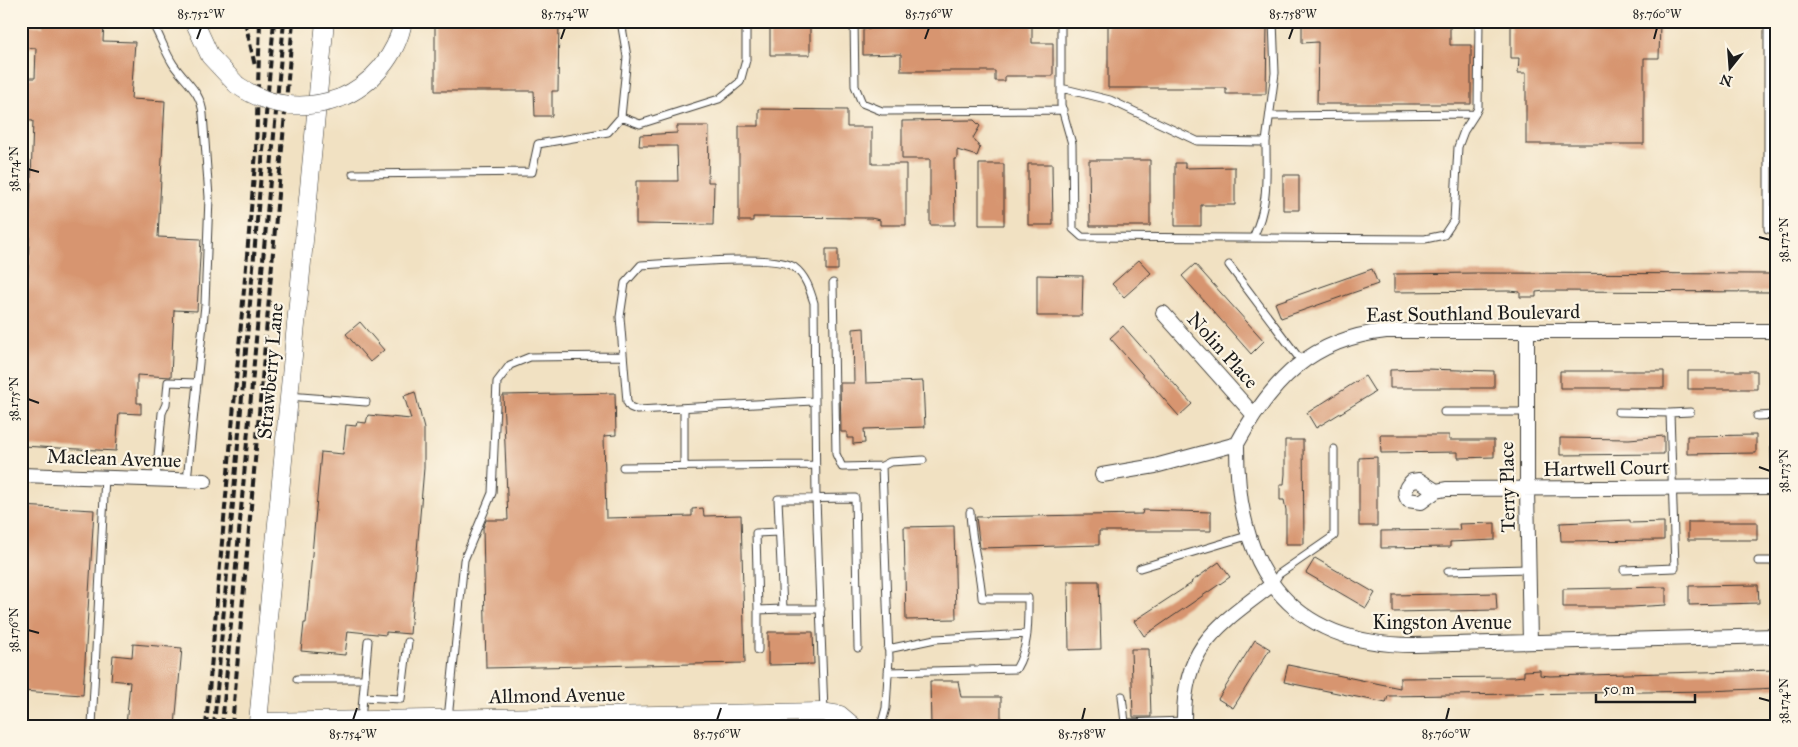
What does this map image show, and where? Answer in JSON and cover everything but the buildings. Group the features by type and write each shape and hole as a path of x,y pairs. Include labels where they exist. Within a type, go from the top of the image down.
{"street":[{"path":"194,21 210,56 237,85 261,99 292,106 311,105 340,98 364,85 390,57 403,21"},
{"name":"Strawberry Lane","path":"258,724 325,21"},
{"name":"Nolin Place","path":"1163,313 1253,414"},
{"name":"East Southland Boulevard","path":"1237,444 1253,414 1283,377 1302,362 1341,340 1361,334 1386,331 1777,331"},
{"name":"Terry Place","path":"1527,331 1527,489 1530,642"},
{"path":"1102,475 1148,468 1237,444"},
{"name":"Kingston Avenue","path":"1237,444 1236,475 1247,536 1262,568 1299,612 1310,620 1349,638 1388,645 1777,636"},
{"name":"Maclean Avenue","path":"21,475 206,480"},
{"name":"Hartwell Court","path":"1436,491 1446,489 1776,486"},
{"path":"1184,721 1185,688 1192,665 1200,648 1222,622 1274,584"},
{"name":"Allmond Avenue","path":"258,724 448,719 520,721 664,720 824,712 840,715 853,726"}],"lane":[{"path":"151,21 174,66 196,90 202,102 209,197 205,305 186,480"},
{"path":"353,174 532,172 538,144 608,132 621,118 626,57 621,21"},
{"path":"621,118 640,124 718,99 740,82 746,60 746,21"},
{"path":"854,21 855,86 862,103 869,106 882,111 1063,110"},
{"path":"1061,21 1061,88 1063,110 1072,144 1073,229 1082,237 1425,239 1444,235 1454,220 1458,147 1464,131 1478,108 1480,21"},
{"path":"1253,238 1263,217 1266,188 1266,142 1275,73 1273,21"},
{"path":"1777,30 1768,30 1768,229 1777,230"},
{"path":"1061,88 1110,100 1197,141 1266,142"},
{"path":"1270,116 1475,114"},
{"path":"814,402 637,410 630,407 620,317 625,283 641,265 769,260 793,266 808,283 814,303 815,465 824,712"},
{"path":"1229,265 1302,362"},
{"path":"833,283 836,454 842,467 882,466 890,462 923,460"},
{"path":"448,719 464,560 492,493 497,382 510,365 530,357 624,356"},
{"path":"156,479 162,413 166,404 168,382 196,383"},
{"path":"288,396 366,402"},
{"path":"684,408 684,466"},
{"path":"1444,412 1527,412"},
{"path":"1618,412 1690,412"},
{"path":"1624,570 1675,568 1670,413"},
{"path":"1757,416 1775,415 1777,537"},
{"path":"1274,584 1279,574 1334,536 1334,449"},
{"path":"623,467 815,465"},
{"path":"881,726 886,708 888,672 882,466"},
{"path":"92,726 105,478"},
{"path":"783,609 778,499 855,498 858,648"},
{"path":"888,672 1016,669 1027,643 1028,598 982,598 980,568 971,538 970,512"},
{"path":"758,650 756,533 779,532"},
{"path":"1140,568 1247,536"},
{"path":"1758,561 1777,561"},
{"path":"1448,571 1528,569"},
{"path":"758,610 821,609"},
{"path":"888,649 935,639 1027,634"},
{"path":"361,720 368,641"},
{"path":"363,697 401,699 408,642"},
{"path":"297,679 365,679"},
{"path":"1122,696 1125,723 1184,721"}],"railway":[{"path":"245,21 255,66"},
{"path":"206,726 256,152 260,21"},
{"path":"214,726 274,21"},
{"path":"222,726 284,21"},
{"path":"232,726 293,21"}]}
